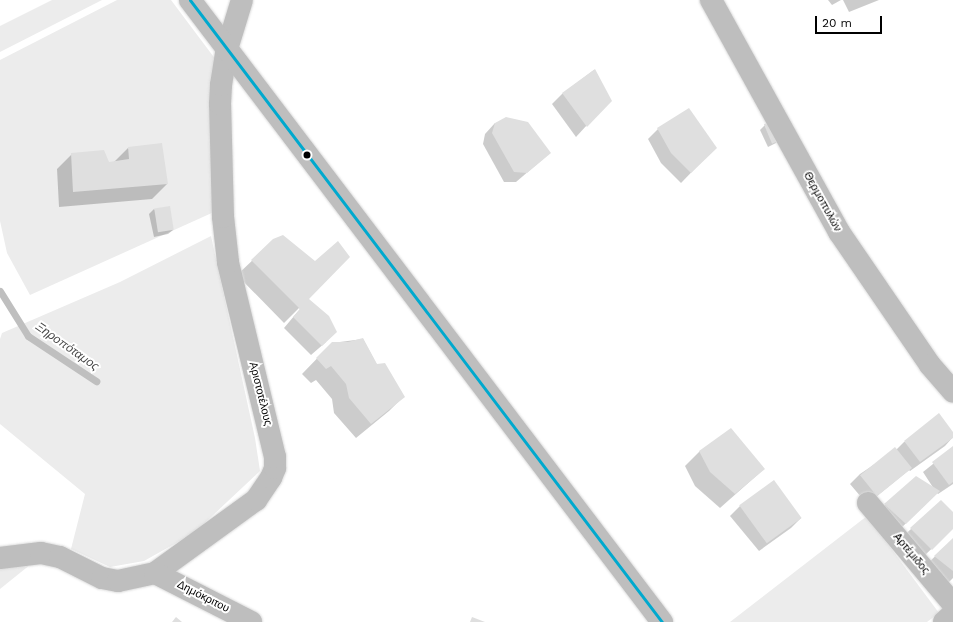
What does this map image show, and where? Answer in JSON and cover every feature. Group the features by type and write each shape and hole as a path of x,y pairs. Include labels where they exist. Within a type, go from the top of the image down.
{"street":[{"path":"190,0 662,622"},
{"name":"Αριστοτέλους","path":"0,558 41,553 60,557 102,578 118,581 155,573 256,500 271,478 275,468 275,457 228,262 223,217 220,104 227,49 242,0"},
{"name":"Θερμοπυλών","path":"711,0 839,232 930,365 953,391"},
{"name":"Αρτέμιδος","path":"868,504 953,604"},
{"name":"Δημόκριτου","path":"155,573 251,622"},
{"path":"944,622 953,614"}],"shaded area":[{"path":"52,0 102,0 0,52 0,26"},
{"path":"117,0 171,0 216,60 214,212 30,295 7,253 0,221 0,60"},
{"path":"211,236 255,438 260,471 194,533 144,561 110,567 71,549 85,494 0,424 0,339 2,333 120,282"},
{"path":"867,516 939,613 927,622 730,622"},
{"path":"41,556 0,589 0,568"}],"building":[{"path":"595,69 612,101 587,127 562,93"},
{"path":"689,108 717,148 691,173 671,153 657,128"},
{"path":"506,117 528,122 551,153 527,173 514,172 492,133 495,123"},
{"path":"774,120 782,139 772,144 764,124"},
{"path":"162,143 168,184 73,192 71,153 104,150 109,162 129,159 128,147"},
{"path":"170,206 174,230 158,232 154,209"},
{"path":"283,235 315,261 338,241 350,257 309,299 329,316 337,332 322,346 293,317 300,309 251,260 273,239"},
{"path":"363,338 377,364 385,363 405,397 371,424 349,398 346,384 331,366 326,369 316,358 332,342 348,342"},
{"path":"939,413 953,432 953,438 920,462 904,441"},
{"path":"731,428 765,469 735,494 710,472 699,451"},
{"path":"953,446 953,482 949,485 932,462"},
{"path":"895,447 912,468 877,496 860,475"},
{"path":"916,476 940,491 906,524 884,504"},
{"path":"774,480 802,518 767,543 739,505"},
{"path":"941,500 953,512 953,529 932,550 910,528"},
{"path":"953,538 953,571 934,556"},
{"path":"176,617 182,622 172,622"},
{"path":"472,617 485,622 470,622"}],"waterway":[{"name":"Ξηροπόταμος","path":"0,291 28,336 96,381"}],"transit line":[{"path":"190,0 662,622"}]}
